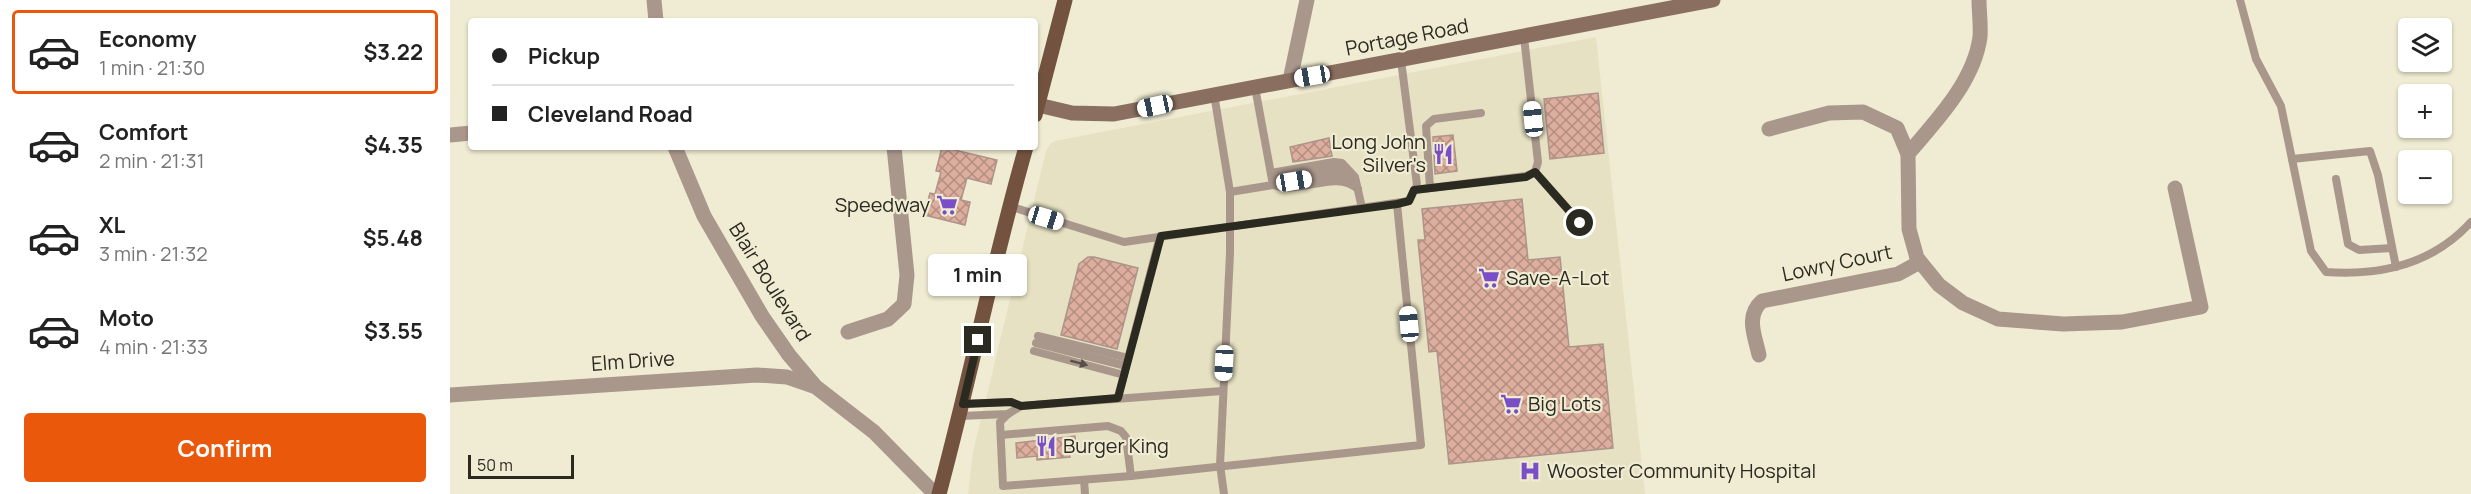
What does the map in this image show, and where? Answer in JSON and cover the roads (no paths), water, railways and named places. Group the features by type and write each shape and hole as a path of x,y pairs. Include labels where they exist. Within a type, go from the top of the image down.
{"main road":[{"path":"1038,101 1065,0"},
{"name":"Portage Road","path":"1038,108 1072,113 1114,114 1713,0"},
{"path":"937,494 962,410 1009,206 1025,150"}],"street":[{"path":"654,0 656,18"},
{"path":"1290,80 1306,0"},
{"path":"1908,154 1936,122 1966,78 1980,36 1979,0"},
{"path":"1769,129 1829,113 1863,112 1897,128 1908,154 1909,229 1917,258 1939,285 1963,303 1998,319 2035,324 2103,323 2169,314 2201,306 2175,188"},
{"path":"450,135 468,133"},
{"name":"Blair Boulevard","path":"676,150 704,216 762,316 789,355 816,387 874,432 937,494"},
{"path":"848,332 888,319 904,304 907,275 894,150"},
{"name":"Lowry Court","path":"1759,355 1751,316 1754,308 1762,301 1898,274 1920,262"},
{"name":"Elm Drive","path":"450,395 757,375 787,376 816,387"}],"lane":[{"path":"2240,0 2253,51 2281,106 2311,251 2326,272 2342,273 2396,267 2424,259 2456,239 2471,222"},
{"path":"1414,190 1526,177 1535,172 1538,162 1524,37"},
{"path":"1009,206 1124,242 1409,201 1417,185 1401,60"},
{"path":"1256,87 1272,179"},
{"path":"1214,94 1230,192 1220,465 1224,494"},
{"path":"1430,188 1426,126 1434,118 1481,113"},
{"path":"2292,159 2370,151 2378,175 2396,267"},
{"path":"1230,192 1334,162 1342,163 1357,184 1362,208"},
{"path":"1535,172 1580,223"},
{"path":"1272,179 1336,174 1344,175 1357,184"},
{"path":"2336,179 2348,244 2359,250 2392,248"},
{"path":"1021,406 1000,422 1003,486 1131,476 1421,445 1397,204"},
{"path":"1118,398 1161,236"},
{"path":"1124,375 1036,343 1127,362"},
{"path":"962,410 1011,402 1021,406 1222,390"},
{"path":"962,410 1008,414"},
{"path":"1001,435 1108,426 1115,428 1126,437 1131,476"},
{"path":"1084,480 1085,494"}],"place":[{"name":"Long John Silver's","path":"1443,154"},
{"name":"Speedway","path":"947,205"},
{"name":"Save-A-Lot","path":"1489,278"},
{"name":"Big Lots","path":"1511,404"},
{"name":"Burger King","path":"1046,446"},
{"name":"Wooster Community Hospital","path":"1530,471"}]}
